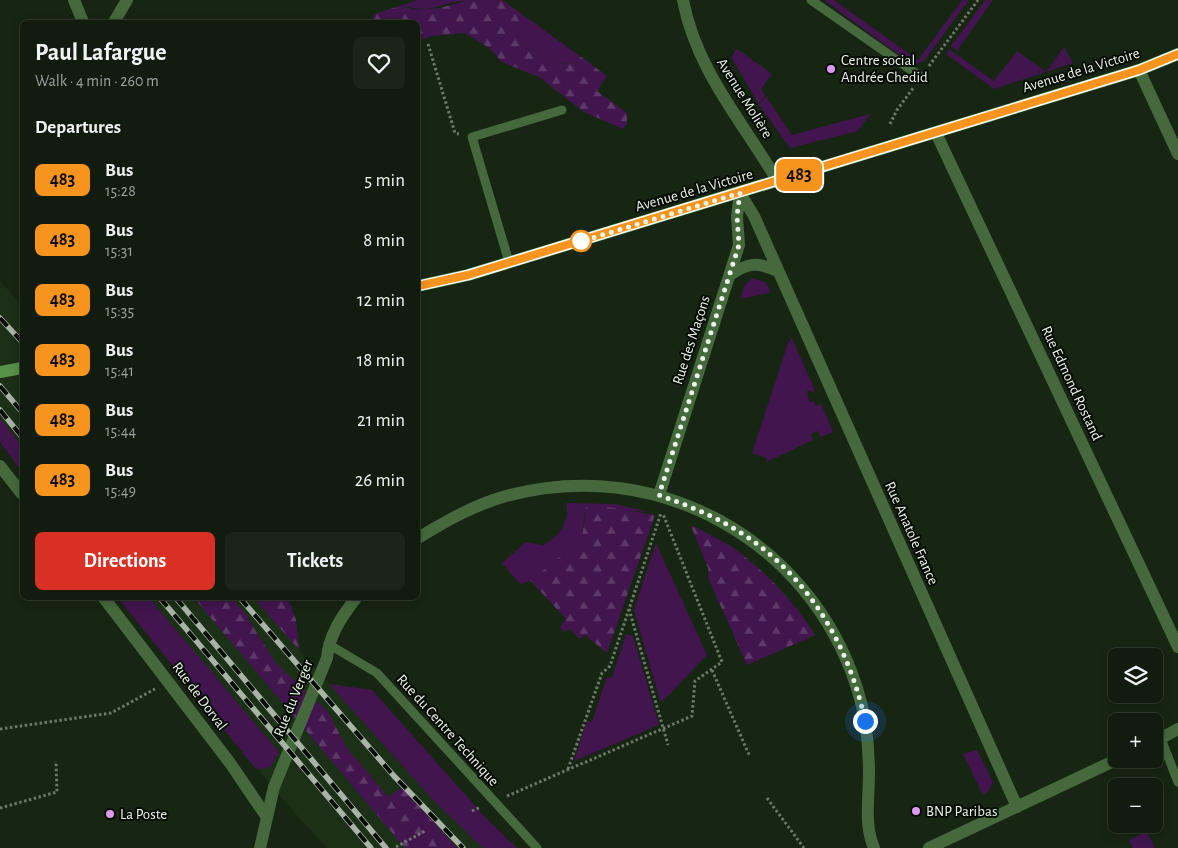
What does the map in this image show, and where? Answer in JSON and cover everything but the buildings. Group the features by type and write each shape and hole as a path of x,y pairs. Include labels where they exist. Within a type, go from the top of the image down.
{"street":[{"path":"74,0 82,20"},
{"path":"115,20 127,0"},
{"name":"Avenue Molière","path":"683,0 704,66 720,94 764,157 778,182"},
{"name":"Avenue de la Victoire","path":"420,286 468,275 778,182 1139,70 1178,54"},
{"path":"1139,70 1178,154"},
{"name":"Rue Edmond Rostand","path":"936,133 1178,647"},
{"name":"Rue Anatole France","path":"740,193 752,212 1017,807"},
{"name":"Rue des Maçons","path":"659,495 740,238 737,216 740,193"},
{"path":"729,276 743,266 756,263 778,271"},
{"path":"0,372 20,368"},
{"path":"0,466 20,491"},
{"path":"420,537 462,513 506,496 543,489 596,486 659,495 713,517 754,542 793,577 827,622 848,664 864,715 869,773 868,833 874,848"},
{"name":"Rue de Dorval","path":"106,600 169,682 266,816"},
{"name":"Rue du Verger","path":"260,848 274,787 327,658 328,644 337,626 355,600"},
{"path":"1163,737 1178,729"},
{"path":"932,847 1108,764"}],"lane":[{"path":"812,0 921,77"},
{"path":"509,262 472,137 562,110"},
{"name":"Rue du Centre Technique","path":"328,644 377,673 536,848"},
{"path":"1163,752 1178,782"}],"path":[{"path":"890,124 897,110 978,0"},
{"path":"428,44 455,133 472,137"},
{"path":"498,799 692,716 695,681 722,662 662,511 610,666 602,673 567,769"},
{"path":"629,608 668,745"},
{"path":"712,670 750,757"},
{"path":"0,729 111,713 169,682"},
{"path":"0,808 57,792 56,761"},
{"path":"767,798 804,848"},
{"path":"472,811 490,803"},
{"path":"396,847 425,831"}],"shaded area":[{"path":"0,281 20,304 20,469 0,442"},
{"path":"121,600 289,600 296,620 299,650 329,684 372,690 486,818 517,848 327,848 285,802"}],"green space":[{"path":"418,0 483,0 458,1 423,9 402,5"},
{"path":"469,0 502,0 519,12 518,42 521,47 545,54 558,64 572,63 580,56 607,76 597,91 627,113 627,123 623,129 584,112 539,77 502,62 488,47 465,33 432,36 420,40 420,20 372,20 375,14 402,5 413,10 440,8"},
{"path":"824,0 834,0 918,60 962,0 969,0 924,61 917,64 902,57"},
{"path":"985,0 993,0 957,51 951,46"},
{"path":"519,12 580,56 572,63 558,64 545,54 521,47 518,42"},
{"path":"1064,47 1073,63 1046,72"},
{"path":"737,49 772,74 761,89 765,95 759,104 731,57"},
{"path":"949,49 994,81 1017,51 1046,72 994,89 946,54"},
{"path":"766,96 792,135 870,114 858,131 790,148 759,105"},
{"path":"752,278 765,282 770,290 769,293 740,299 744,286"},
{"path":"792,338 814,388 815,393 807,390 809,402 814,401 816,406 821,404 833,432 821,437 818,431 811,434 813,440 767,462 766,458 752,453 788,343"},
{"path":"0,418 20,443 20,469 0,442"},
{"path":"566,503 615,504 649,512 586,507 581,541 572,551 549,566 536,579 520,584 502,563 526,542 544,545 555,537 565,522"},
{"path":"586,507 608,507 655,515 607,653 585,635 579,639 570,629 564,632 560,627 566,619 530,580 538,576 548,566 578,544 583,532"},
{"path":"691,526 731,547 748,559 789,599 815,635 747,665 709,580 708,568"},
{"path":"656,543 707,655 663,701 660,701 634,610"},
{"path":"120,600 151,600 279,752 270,767 256,769"},
{"path":"196,600 233,600 244,612 275,662 328,712 347,748 388,797 402,787 457,848 405,848"},
{"path":"256,600 289,600 296,620 299,650"},
{"path":"626,634 633,636 659,725 574,761 587,721 592,722 607,677 612,678"},
{"path":"329,684 372,690 486,818 517,848 483,848 435,802"},
{"path":"977,750 993,782 988,792 983,795 963,754"},
{"path":"1143,833 1148,833 1155,848 1132,848 1129,840"}],"railway":[{"path":"0,318 20,340"},
{"path":"0,386 20,410"},
{"path":"0,410 20,435"},
{"path":"162,600 371,848"},
{"path":"178,600 386,848"},
{"path":"242,600 394,776 463,848"}],"bus line":[{"name":"483","path":"420,286 468,275 639,222 778,182 1139,70 1178,54"}],"place":[{"name":"Centre social Andrée Chedid","path":"831,69"},
{"name":"BNP Paribas","path":"916,811"},
{"name":"La Poste","path":"110,814"}],"route":[{"path":"581,241 579,242 639,222 740,193 737,216 740,230 739,245 659,495 713,517 739,531 768,553 793,577 817,606 837,639 852,672 865,721"}]}
